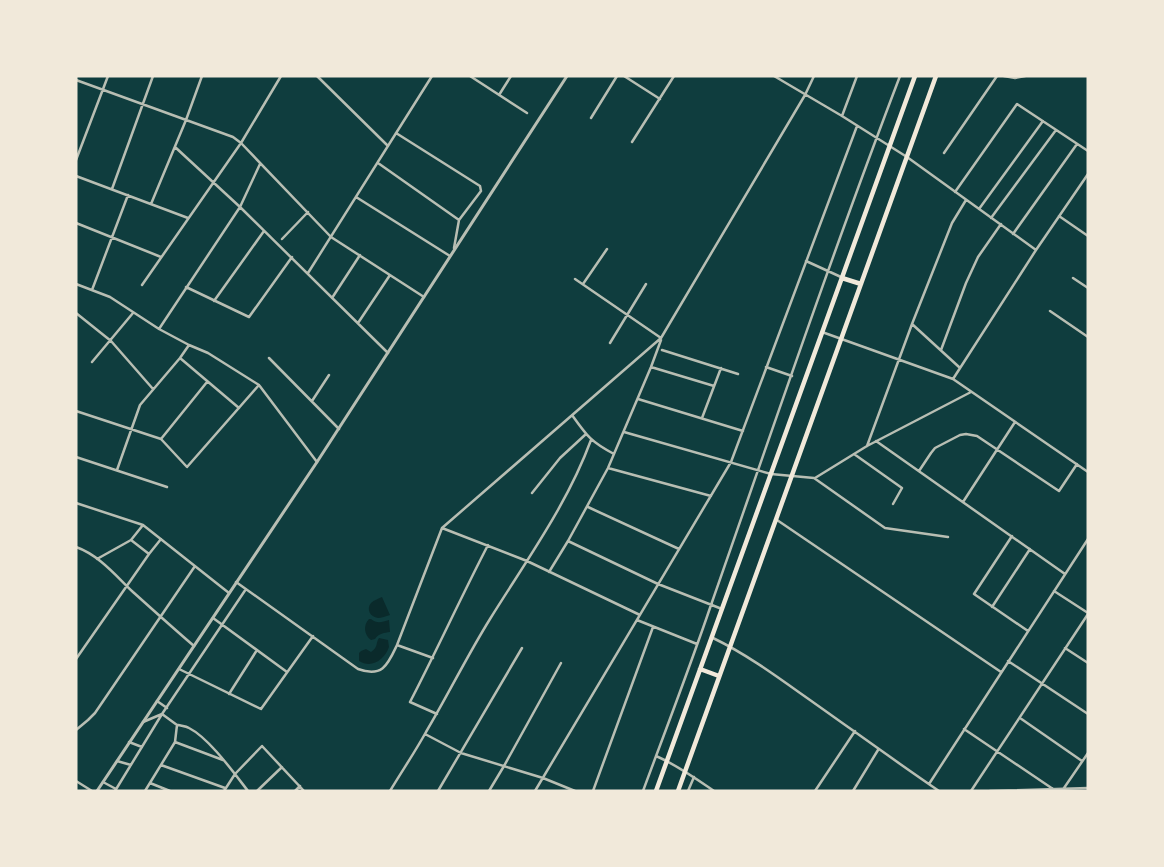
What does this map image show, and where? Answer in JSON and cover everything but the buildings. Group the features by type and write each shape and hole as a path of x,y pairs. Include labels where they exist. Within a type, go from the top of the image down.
{"main road":[{"path":"656,791 915,76"},
{"path":"678,791 936,76"},
{"path":"842,278 862,284"},
{"path":"700,669 719,676"}],"street":[{"path":"76,160 108,76"},
{"path":"112,189 152,76"},
{"path":"151,204 202,76"},
{"path":"142,285 241,143 281,76"},
{"path":"317,76 388,146"},
{"path":"308,273 432,76"},
{"path":"470,76 527,113"},
{"path":"499,95 511,76"},
{"path":"97,791 317,462 567,76"},
{"path":"591,118 617,76"},
{"path":"624,76 660,98"},
{"path":"632,142 674,76"},
{"path":"774,76 907,156 1036,250"},
{"path":"549,572 588,507 608,468 651,368 661,338 814,76"},
{"path":"842,116 857,76"},
{"path":"643,791 711,605 876,137 900,76"},
{"path":"944,153 997,76"},
{"path":"1004,76 1015,78 1025,76"},
{"path":"76,80 233,137 241,143 331,237 424,297"},
{"path":"955,192 1017,104 1088,151"},
{"path":"979,209 1043,121"},
{"path":"535,791 731,462 857,126"},
{"path":"991,218 1056,130"},
{"path":"396,134 480,186 481,191 459,220 454,252"},
{"path":"1014,234 1077,144"},
{"path":"175,147 292,257 388,353"},
{"path":"159,329 240,207 260,163"},
{"path":"378,163 459,220"},
{"path":"953,379 1036,250 1088,174"},
{"path":"76,176 188,218"},
{"path":"92,290 128,195"},
{"path":"356,197 451,256"},
{"path":"867,446 952,223 966,200"},
{"path":"282,239 308,212"},
{"path":"1059,216 1088,236"},
{"path":"76,223 161,257"},
{"path":"940,350 978,257 1001,224"},
{"path":"214,301 264,231"},
{"path":"583,284 607,250"},
{"path":"332,298 360,255"},
{"path":"186,287 249,317 292,257"},
{"path":"806,261 842,278"},
{"path":"358,323 390,275"},
{"path":"1073,278 1088,288"},
{"path":"575,279 661,338"},
{"path":"76,284 110,297 159,329 208,352 259,385 317,462"},
{"path":"610,342 646,284"},
{"path":"1050,311 1088,337"},
{"path":"76,313 111,340 153,389"},
{"path":"92,362 134,313"},
{"path":"912,324 959,368"},
{"path":"822,332 953,379 1088,472"},
{"path":"236,582 358,669 374,672 382,669 390,661 397,645 442,528 661,338"},
{"path":"116,470 140,405 180,358 189,344"},
{"path":"662,350 738,374"},
{"path":"180,358 239,408"},
{"path":"269,358 339,428"},
{"path":"766,367 792,376"},
{"path":"651,368 714,386"},
{"path":"702,418 721,368"},
{"path":"312,401 329,374"},
{"path":"161,439 208,382"},
{"path":"76,411 161,439 187,467 259,385"},
{"path":"814,478 876,441 971,392"},
{"path":"638,398 743,430"},
{"path":"572,415 591,440 614,454"},
{"path":"963,502 1016,422"},
{"path":"624,432 758,471 814,478 885,528 948,538"},
{"path":"532,493 560,458 586,434"},
{"path":"919,471 936,448 960,435 966,434 977,436 1059,491 1077,464"},
{"path":"390,791 437,714 489,620 570,489 591,440"},
{"path":"876,441 1066,574"},
{"path":"854,454 902,488 893,504"},
{"path":"76,457 167,488"},
{"path":"608,468 711,496"},
{"path":"76,503 143,524 229,593"},
{"path":"588,507 679,549"},
{"path":"776,519 1002,672"},
{"path":"97,559 131,540 143,524"},
{"path":"442,528 527,561 640,615"},
{"path":"1012,536 974,594 1028,631"},
{"path":"76,659 161,539"},
{"path":"131,540 149,554"},
{"path":"929,784 1088,540"},
{"path":"568,541 658,584 722,609"},
{"path":"437,714 410,702 488,545"},
{"path":"76,547 97,559 194,646"},
{"path":"992,607 1030,549"},
{"path":"76,730 95,713 195,566"},
{"path":"103,782 115,790 162,714 246,589"},
{"path":"971,791 1088,614 1054,591"},
{"path":"213,618 287,672"},
{"path":"637,620 697,644"},
{"path":"593,791 653,627"},
{"path":"178,669 261,709 313,636"},
{"path":"712,637 755,662 939,791"},
{"path":"397,645 433,658"},
{"path":"438,791 522,648"},
{"path":"1065,648 1088,663"},
{"path":"229,694 257,650"},
{"path":"1008,661 1088,714"},
{"path":"489,791 561,663"},
{"path":"157,701 167,708"},
{"path":"143,722 162,714"},
{"path":"162,714 177,725 188,727 202,737 224,760 248,791"},
{"path":"1019,718 1082,760"},
{"path":"146,791 175,742 177,725"},
{"path":"964,729 1053,789"},
{"path":"815,791 855,731"},
{"path":"425,734 461,753 543,778 576,791"},
{"path":"129,742 142,747"},
{"path":"175,742 224,760"},
{"path":"161,765 225,789 234,774 262,746 304,791"},
{"path":"854,790 878,750"},
{"path":"1064,788 1088,753"},
{"path":"656,756 694,776 714,791"},
{"path":"117,761 131,765"},
{"path":"257,791 282,767"},
{"path":"688,791 694,776"},
{"path":"76,781 92,791"},
{"path":"150,783 170,791"},
{"path":"295,791 300,786"},
{"path":"990,791 1088,788"}],"water":[{"path":"382,597 390,615 379,618 373,616 369,608 373,601"},
{"path":"369,619 377,622 389,620 390,632 371,640 365,630"},
{"path":"379,638 388,640 389,647 381,659 369,664 359,661 359,653 366,649 371,652 376,647"}]}
